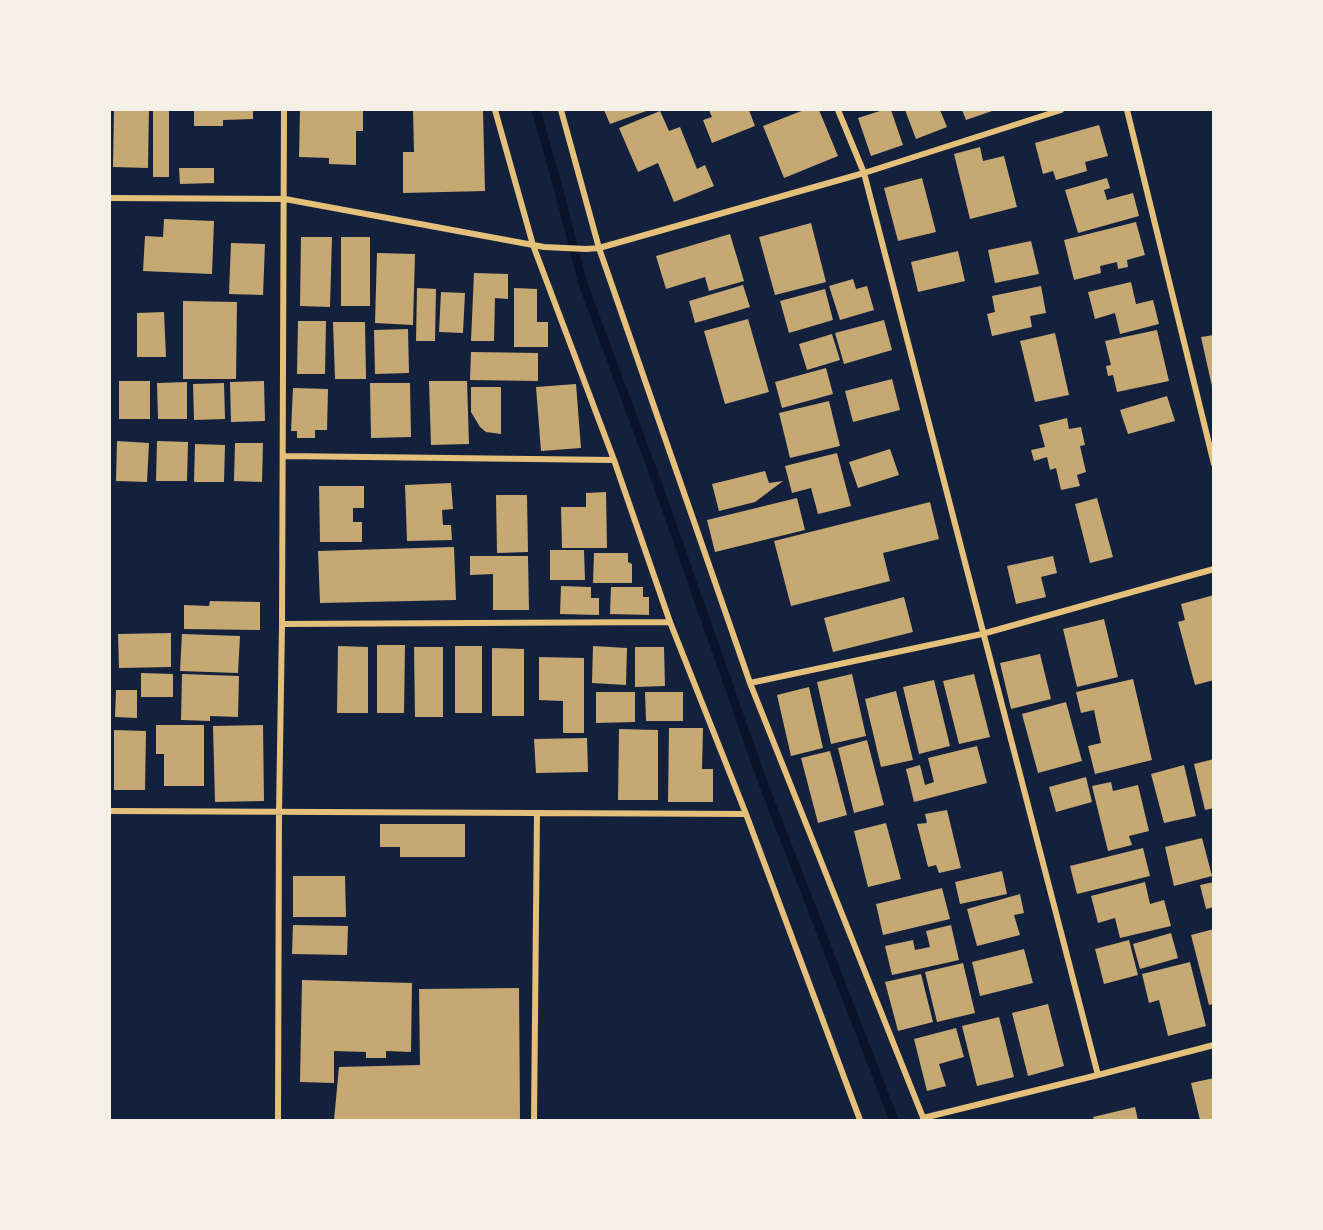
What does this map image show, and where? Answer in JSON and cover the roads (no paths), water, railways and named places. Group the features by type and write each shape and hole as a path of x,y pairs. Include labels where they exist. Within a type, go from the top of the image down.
{"street":[{"path":"278,1120 284,110"},
{"path":"495,110 533,245 614,460 670,622 746,814 861,1120"},
{"path":"561,110 599,248 750,682 923,1119 1214,1045"},
{"path":"838,110 864,173 1098,1075"},
{"path":"110,198 285,198 544,247 599,248 864,173 1062,110"},
{"path":"1127,110 1214,465"},
{"path":"283,456 614,460"},
{"path":"750,682 982,634 1214,569"},
{"path":"282,624 670,622"},
{"path":"110,811 746,814"},
{"path":"534,1120 537,813"}],"waterway":[{"path":"536,110 583,284 659,488 763,783 894,1120"}]}
